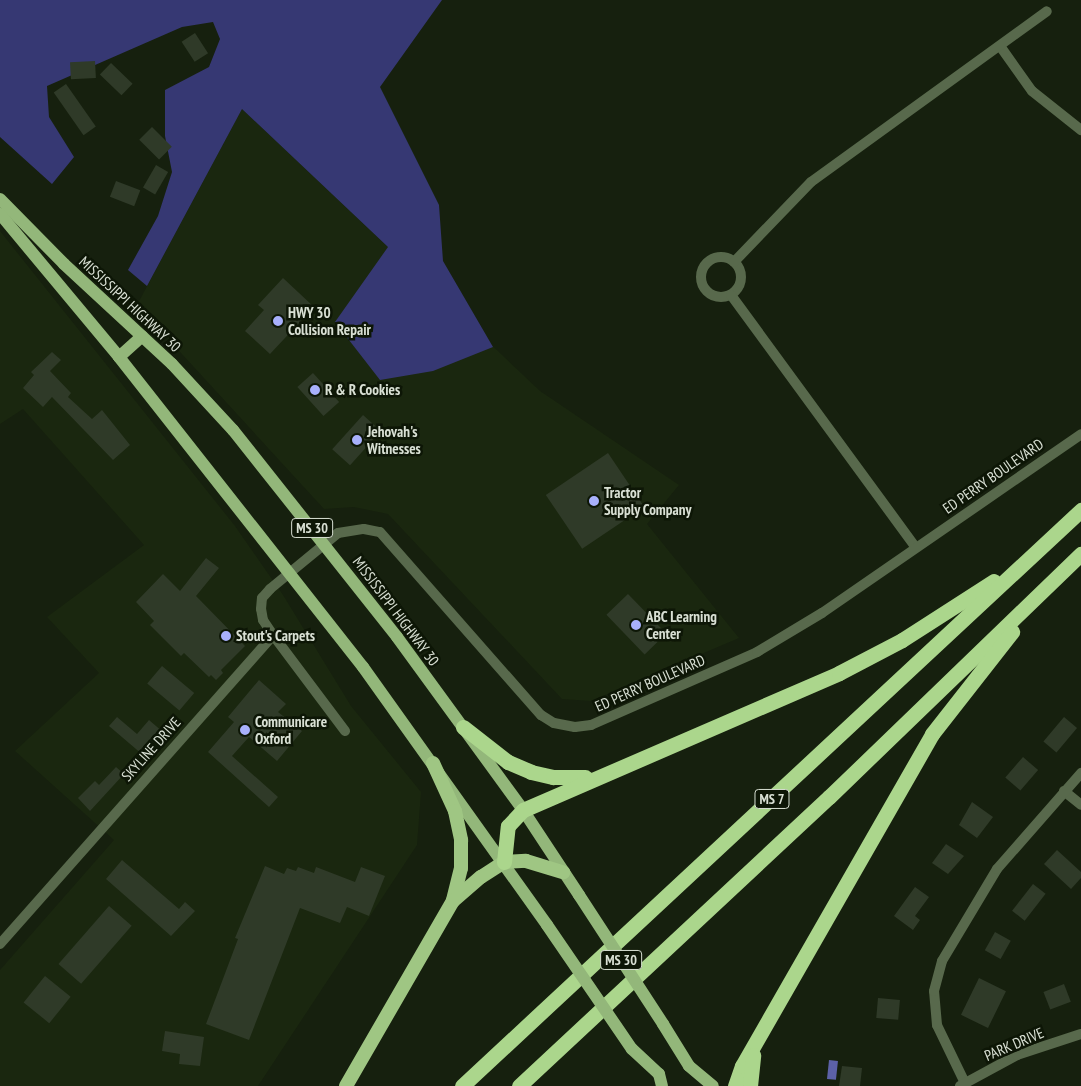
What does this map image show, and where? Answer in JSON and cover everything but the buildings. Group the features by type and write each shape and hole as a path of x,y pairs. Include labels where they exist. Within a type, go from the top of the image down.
{"highway":[{"name":"MS 7","path":"462,1086 1081,510"},
{"path":"504,862 508,826 523,810 855,665 960,605 1040,548"},
{"name":"MS 7","path":"519,1086 829,797 1077,558"},
{"path":"735,1086 742,1066 753,1052 932,734 980,670 1077,558"},
{"path":"463,727 508,762 531,772 575,779 602,775"},
{"path":"346,1086 453,901 461,868 461,840 455,812 433,763"},
{"path":"453,901 481,877 504,862 526,860 563,872"},
{"path":"750,1086 753,1052"}],"main road":[{"name":"MISSISSIPPI HIGHWAY 30","path":"0,199 57,258 142,336 233,430 324,543 523,810 689,1066 713,1086"},
{"name":"MS 30","path":"0,214 119,357 289,571 433,763 504,862 632,1049 659,1074 662,1086"},
{"path":"119,357 142,336"}],"street":[{"path":"734,262 811,182 1047,11"},
{"path":"1000,46 1032,91 1081,130"},
{"path":"723,256 734,262 741,279 731,294 717,297 705,290 700,277 710,259 723,256"},
{"path":"731,294 916,548"},
{"name":"ED PERRY BOULEVARD","path":"289,571 338,533 364,529 380,532 541,715 554,723 575,727 591,725 757,652 822,613 1081,434"},
{"path":"289,571 262,598 263,620 345,732"},
{"name":"SKYLINE DRIVE","path":"0,944 273,635"},
{"path":"962,1084 937,1025 934,991 942,961 997,869 1081,773"},
{"path":"1064,791 1081,805"},
{"name":"PARK DRIVE","path":"962,1084 1017,1055 1081,1034"}],"shaded area":[{"path":"0,0 442,0 380,87 439,205 443,261 493,347 433,371 380,380 335,322 388,247 242,109 147,286 128,270 158,216 172,172 165,136 165,90 209,67 220,39 213,22 182,27 47,86 49,117 74,157 52,184 0,137"},
{"path":"242,109 540,391 679,485 647,524 739,638 591,701 562,699 388,514 354,507 324,509 137,305"},
{"path":"0,231 235,526 283,595 351,706 421,792 417,845 258,1086 0,1086 0,970 114,840 15,751 99,673 47,617 144,545 23,409 0,424"}],"water":[{"path":"829,1060 838,1061 836,1080 827,1079"}],"place":[{"name":"HWY 30 Collision Repair","path":"278,321"},
{"name":"R & R Cookies","path":"315,390"},
{"name":"Jehovah's Witnesses","path":"357,440"},
{"name":"Tractor Supply Company","path":"594,501"},
{"name":"ABC Learning Center","path":"636,625"},
{"name":"Stout's Carpets","path":"226,636"},
{"name":"Communicare Oxford","path":"245,730"}]}
